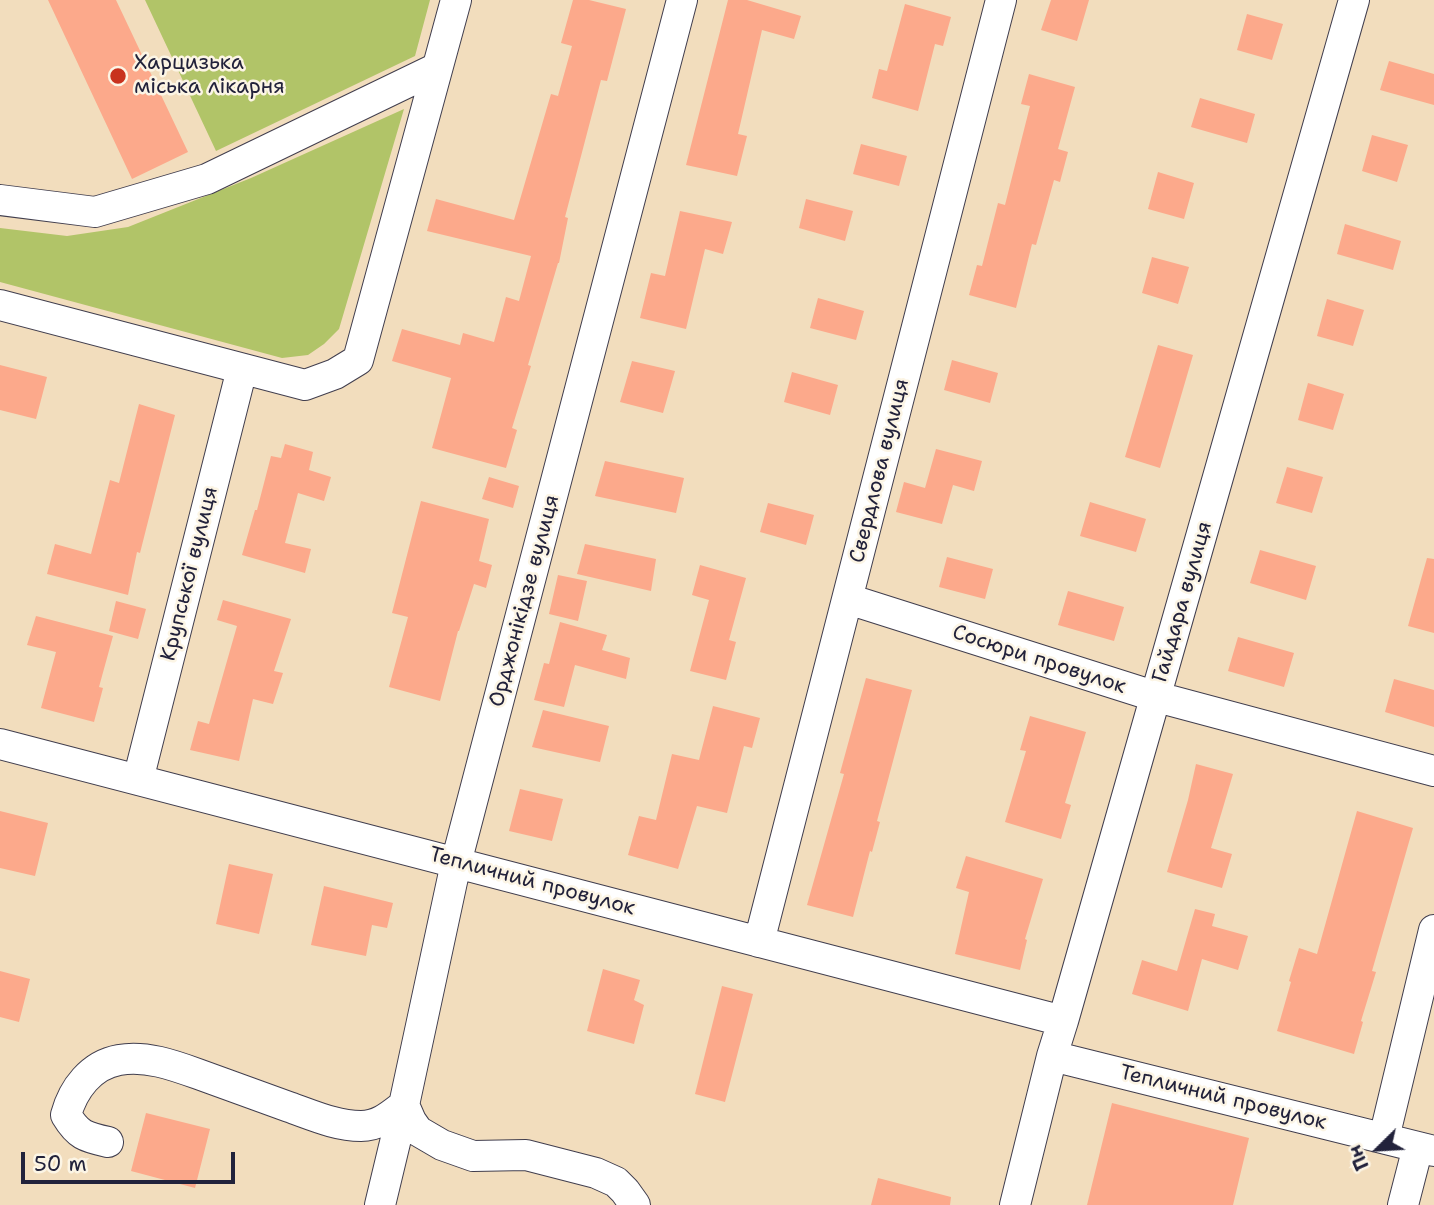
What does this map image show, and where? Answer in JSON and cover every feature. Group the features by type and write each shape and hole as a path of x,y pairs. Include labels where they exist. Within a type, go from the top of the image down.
{"street":[{"path":"0,305 305,385 335,374 358,360 456,0"},
{"name":"Орджонікідзе вулиця","path":"380,1205 456,863 682,0"},
{"name":"Свердлова вулиця","path":"759,942 1001,0"},
{"name":"Гайдара вулиця","path":"1015,1205 1052,1056 1157,697 1354,0"},
{"path":"0,200 95,212 207,179 438,68"},
{"name":"Крупської вулиця","path":"138,780 242,369"},
{"name":"Сосюри провулок","path":"848,599 1157,697 1434,771"},
{"name":"Тепличний провулок","path":"0,744 1063,1021"},
{"path":"1384,1138 1434,930"},
{"name":"Тепличний провулок","path":"1052,1056 1426,1149"},
{"path":"108,1142 83,1136 73,1126 57,1119 77,1087 89,1075 103,1065 118,1060 136,1059 172,1065 330,1121 363,1126 382,1121 404,1105 418,1131 442,1145 473,1156 526,1155 596,1173 616,1182 635,1205"},
{"path":"1403,1205 1426,1149"}],"green space":[{"path":"145,0 430,0 415,56 216,151"},
{"path":"404,109 339,329 308,355 282,358 0,282 0,228 67,236 128,227 251,178"}],"building":[{"name":"Харцизька міська лікарня","path":"48,0 116,0 188,152 132,179"},
{"path":"573,0 589,0 626,9 607,81 601,80 565,217 568,218 559,263 528,365 531,366 512,428 517,430 506,468 432,448 451,378 392,361 402,329 460,345 463,333 494,342 506,297 519,301 531,256 427,231 436,199 514,220 551,94 558,96 572,46 561,43"},
{"path":"728,0 747,0 801,16 794,39 762,30 738,134 747,136 737,176 686,165"},
{"path":"1051,0 1089,0 1077,41 1041,30"},
{"path":"905,4 951,17 943,46 935,44 918,111 872,98 879,69 887,71"},
{"path":"1247,14 1283,24 1272,60 1237,50"},
{"path":"1389,61 1434,74 1434,105 1380,90"},
{"path":"1029,74 1075,87 1058,149 1068,152 1060,182 1054,180 1036,245 1032,244 1016,308 969,295 977,265 982,266 998,203 1005,205 1030,106 1021,104"},
{"path":"1200,98 1255,114 1247,143 1191,127"},
{"path":"1372,135 1408,145 1397,182 1362,171"},
{"path":"861,144 907,156 899,186 853,174"},
{"path":"1158,172 1194,183 1184,219 1148,209"},
{"path":"806,199 853,211 845,241 799,228"},
{"path":"680,211 732,222 723,254 705,249 686,329 640,318 651,273 665,276"},
{"path":"1345,224 1401,241 1393,270 1337,254"},
{"path":"1152,257 1189,267 1178,304 1142,293"},
{"path":"818,298 864,311 856,340 810,328"},
{"path":"1327,299 1364,310 1353,346 1317,336"},
{"path":"1158,345 1193,355 1160,468 1125,457"},
{"path":"952,360 998,373 990,403 944,390"},
{"path":"632,361 675,371 663,413 620,402"},
{"path":"0,365 47,377 36,419 0,410"},
{"path":"792,372 838,385 830,415 784,402"},
{"path":"1308,383 1344,394 1333,430 1298,420"},
{"path":"139,404 175,415 140,553 137,552 128,595 47,574 55,544 91,554 110,480 119,483"},
{"path":"285,444 313,452 309,470 331,477 324,501 298,493 285,543 311,549 305,573 242,555 271,456 281,458"},
{"path":"936,449 982,461 974,491 953,485 942,524 896,512 904,482 925,488"},
{"path":"605,461 684,478 676,513 595,496"},
{"path":"1287,467 1323,477 1312,513 1276,503"},
{"path":"489,477 519,486 513,508 482,499"},
{"path":"421,501 489,519 479,561 492,565 486,588 474,584 458,631 440,701 389,687 408,617 392,613"},
{"path":"1090,502 1146,519 1136,552 1080,536"},
{"path":"768,503 814,515 806,545 760,532"},
{"path":"585,544 656,559 651,591 577,574"},
{"path":"1260,550 1316,566 1306,600 1250,583"},
{"path":"947,557 993,569 985,599 939,587"},
{"path":"1427,558 1434,559 1434,633 1408,626"},
{"path":"700,565 746,578 729,640 736,642 726,680 690,671 709,600 692,595"},
{"path":"558,575 587,581 578,621 549,614"},
{"path":"1068,591 1124,607 1114,641 1058,625"},
{"path":"223,600 291,619 274,671 283,673 273,704 253,699 239,761 190,750 198,721 209,724 237,626 217,620"},
{"path":"116,601 146,609 138,639 109,631"},
{"path":"36,616 113,636 99,687 103,688 94,722 41,708 56,652 27,645"},
{"path":"560,622 607,635 602,650 630,658 626,679 575,665 564,707 534,700 544,663 549,664"},
{"path":"1238,637 1294,653 1284,687 1228,671"},
{"path":"866,678 912,690 877,821 880,822 853,917 807,905 844,774 840,773"},
{"path":"1394,679 1434,690 1434,727 1385,712"},
{"path":"713,706 760,718 752,748 744,746 727,813 697,806 678,869 628,855 639,816 656,820 672,754 699,760"},
{"path":"543,710 609,726 600,762 532,747"},
{"path":"1030,716 1086,732 1065,803 1071,805 1061,839 1005,822 1026,751 1020,750"},
{"path":"1196,764 1233,774 1211,848 1232,854 1222,888 1167,872"},
{"path":"520,789 563,799 552,841 509,831"},
{"path":"0,811 48,823 35,876 0,868"},
{"path":"1357,811 1413,828 1372,971 1376,972 1354,1054 1277,1031 1299,948 1317,954"},
{"path":"966,856 1043,879 1025,939 1027,940 1020,970 955,954 969,892 956,888"},
{"path":"229,864 273,874 259,934 216,924"},
{"path":"324,886 393,903 387,928 372,925 366,956 311,945"},
{"path":"1195,909 1215,914 1212,926 1248,936 1238,970 1202,959 1188,1011 1132,994 1142,960 1177,971"},
{"path":"603,969 640,980 634,1000 644,1005 634,1044 587,1031"},
{"path":"0,971 30,979 19,1022 0,1017"},
{"path":"722,986 753,994 725,1102 695,1094"},
{"path":"1112,1103 1249,1138 1233,1205 1087,1205"},
{"path":"146,1113 210,1129 195,1188 131,1171"},
{"path":"878,1178 951,1197 950,1205 871,1205"}],"place":[{"name":"Харцизька міська лікарня","path":"118,76"}]}
